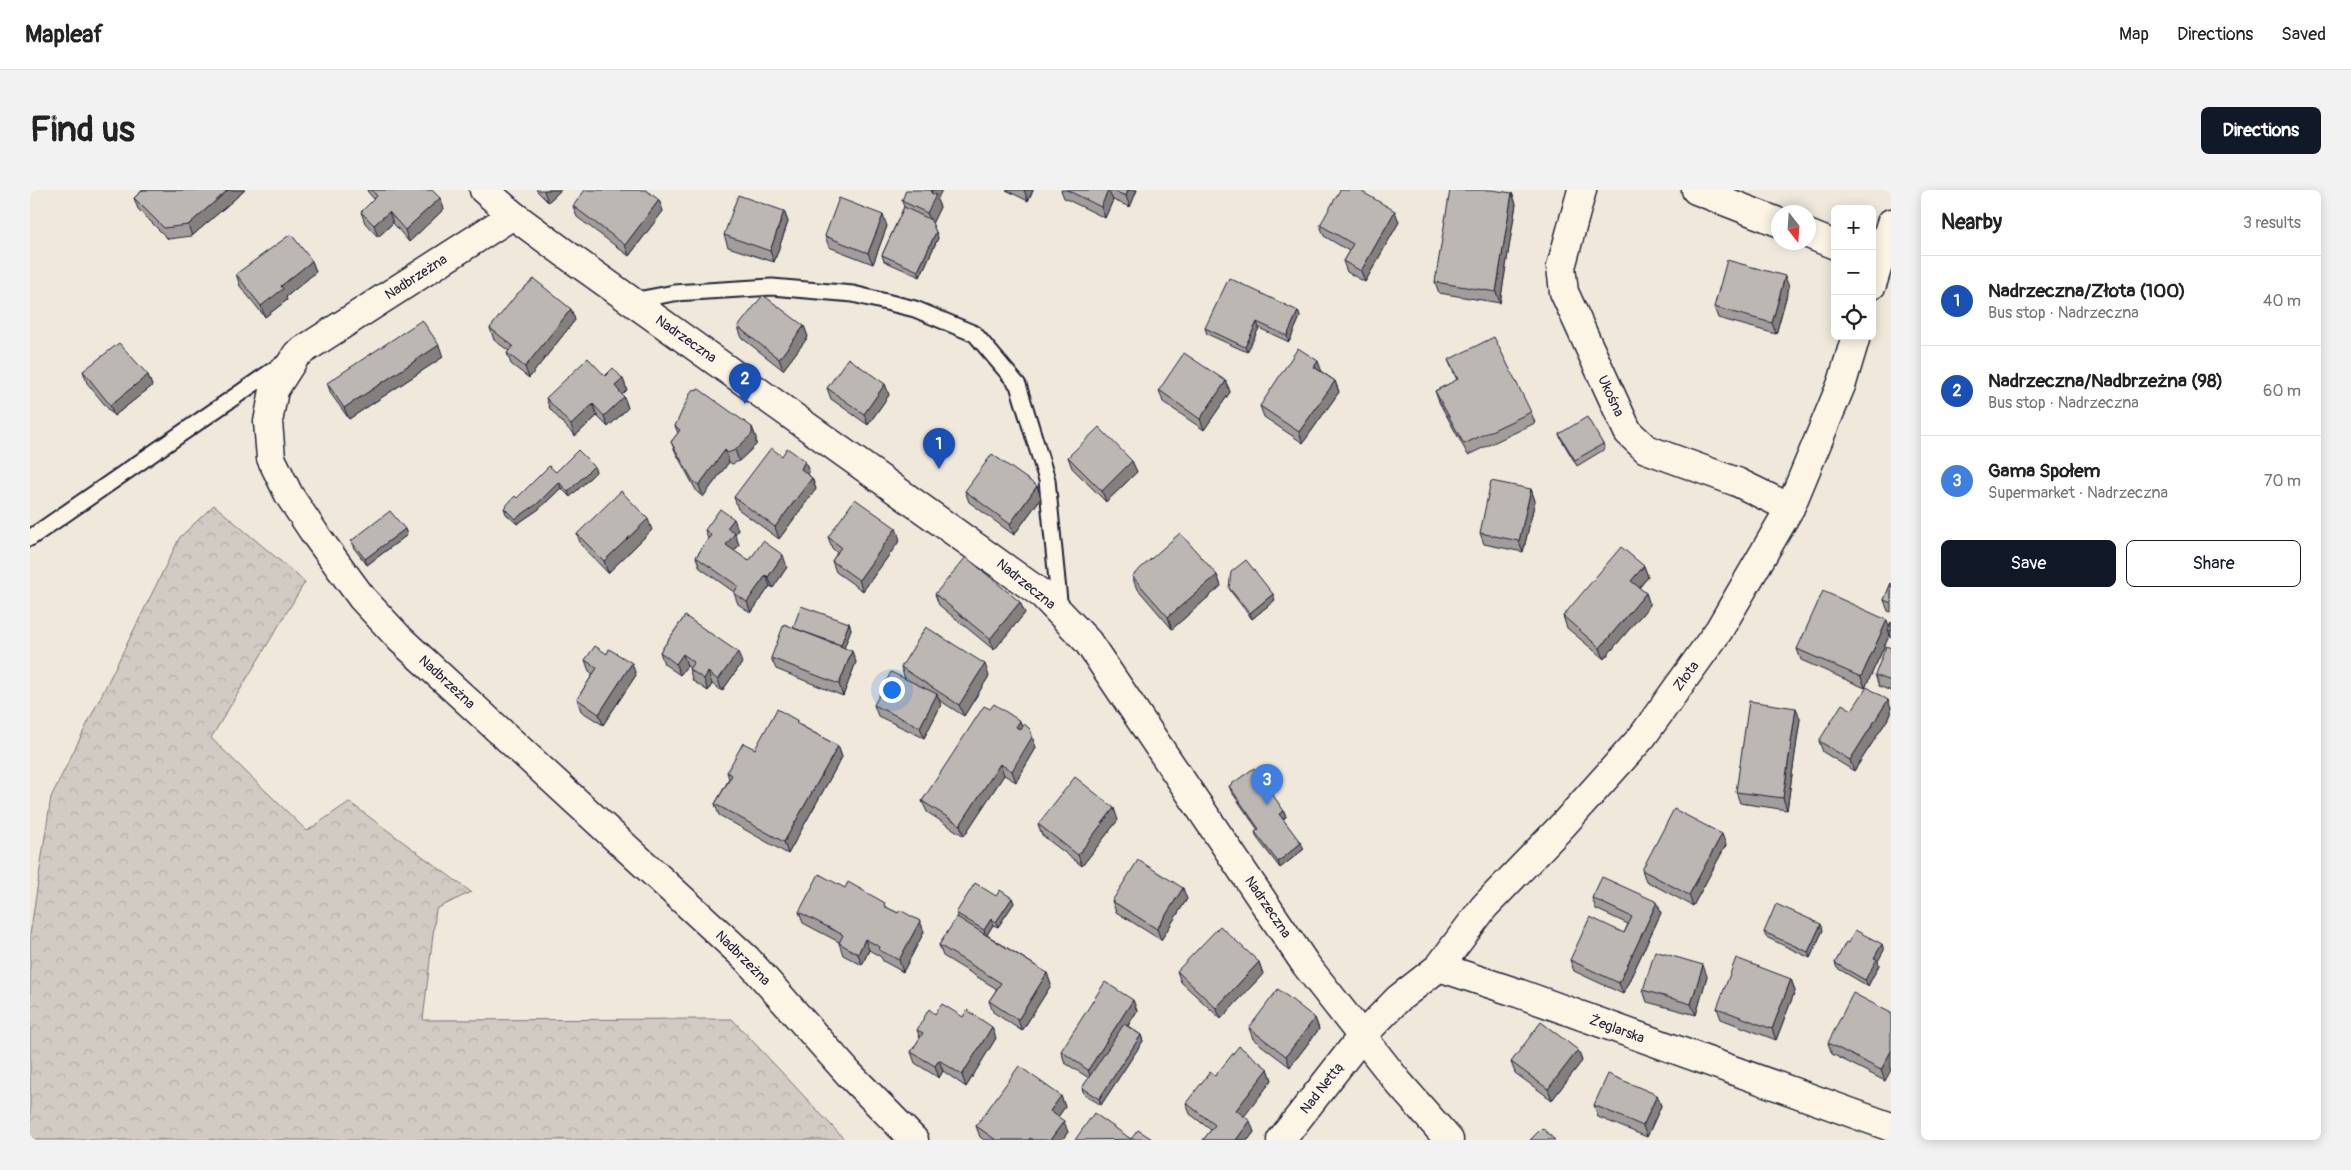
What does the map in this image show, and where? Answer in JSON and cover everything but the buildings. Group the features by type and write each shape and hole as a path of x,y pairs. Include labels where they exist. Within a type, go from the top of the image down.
{"street":[{"name":"Nadrzeczna","path":"484,190 513,215 986,551 1043,594 1088,642 1306,965 1363,1035 1398,1082 1449,1140"},
{"name":"Ukośna","path":"1582,190 1561,267 1564,292 1628,432 1646,449 1737,482 1790,508"},
{"path":"1696,190 1771,219"},
{"name":"Nadbrzeżna","path":"513,215 297,354 274,390 268,422 272,458 289,495 315,534 362,598 400,639 747,958 849,1074 914,1140"},
{"path":"1876,266 1891,223"},
{"path":"1816,237 1831,243"},
{"name":"Złota","path":"1439,967 1484,907 1563,825 1642,737 1719,630 1790,508 1842,383 1855,340"},
{"path":"1363,1035 1398,999 1439,967"},
{"name":"Żeglarska","path":"1439,967 1527,996 1891,1127"},
{"name":"Nad Nettą","path":"1281,1140 1363,1035"}],"lane":[{"path":"632,301 674,293 772,287 844,294 915,308 975,334 1018,385 1047,480 1060,612"},
{"path":"30,538 297,354"}],"green space":[{"path":"214,505 305,582 211,738 307,831 349,802 471,892 436,909 423,1020 732,1019 845,1140 30,1140 30,935 51,797 180,537"}],"place":[{"name":"Nadrzeczna/Nadbrzeżna (98)","path":"745,404"},
{"name":"Nadrzeczna/Złota (100)","path":"939,469"},
{"name":"Gama Społem","path":"1267,805"}]}
